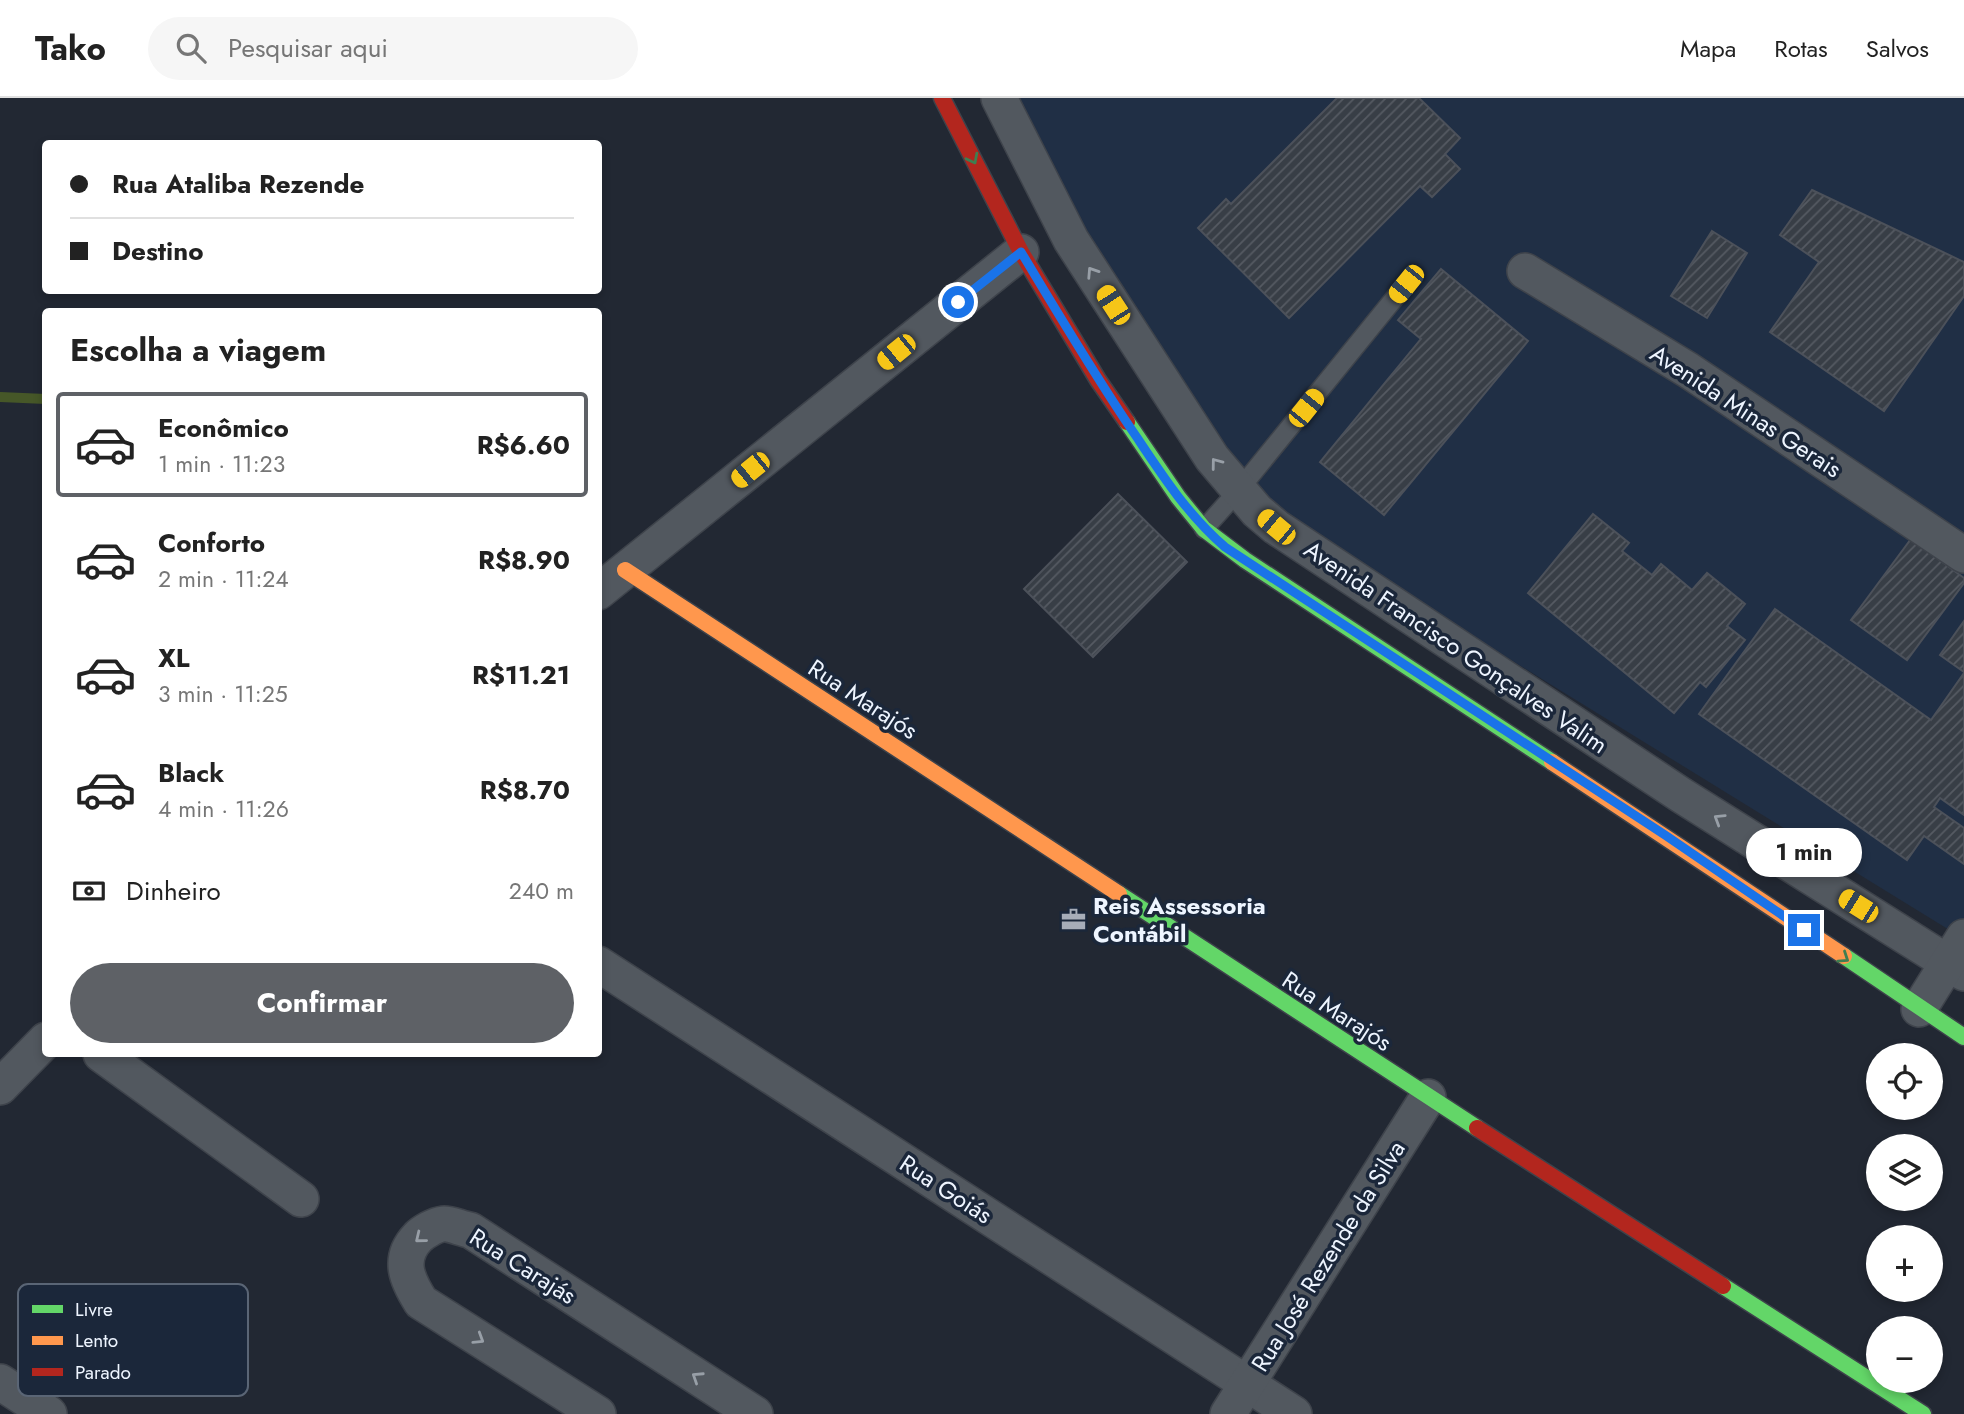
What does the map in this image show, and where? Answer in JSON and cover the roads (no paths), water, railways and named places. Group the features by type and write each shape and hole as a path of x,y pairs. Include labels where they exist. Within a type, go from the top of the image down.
{"street":[{"name":"Avenida Francisco Gonçalves Valim","path":"942,98 1021,252 1098,380 1178,497 1204,529 1235,554 1665,835 1964,1037"},
{"name":"Avenida Francisco Gonçalves Valim","path":"999,98 1071,240 1212,458 1238,491 1276,527 1681,795 1958,957"},
{"path":"602,589 1021,252"},
{"name":"Avenida Minas Gerais","path":"1525,271 1688,370 1964,555"},
{"name":"Rua Marajós","path":"625,570 1428,1097 1923,1414"},
{"path":"1665,835 1681,795"},
{"path":"1919,1009 1958,957"},
{"name":"Rua Goiás","path":"602,967 1294,1414"},
{"path":"0,1087 42,1044"},
{"path":"106,1057 301,1199"},
{"name":"Rua José Rezende da Silva","path":"1228,1414 1428,1097"},
{"name":"Rua Carajás","path":"598,1414 422,1302 410,1284 405,1265 410,1246 422,1233 443,1224 470,1230 755,1414"},
{"path":"0,1382 18,1394"},
{"path":"22,1396 50,1414"}],"lane":[{"path":"1204,529 1406,284"}],"waterway":[{"path":"0,397 42,399"}],"place":[{"name":"Reis Assessoria Contábil","path":"1073,919"}]}
